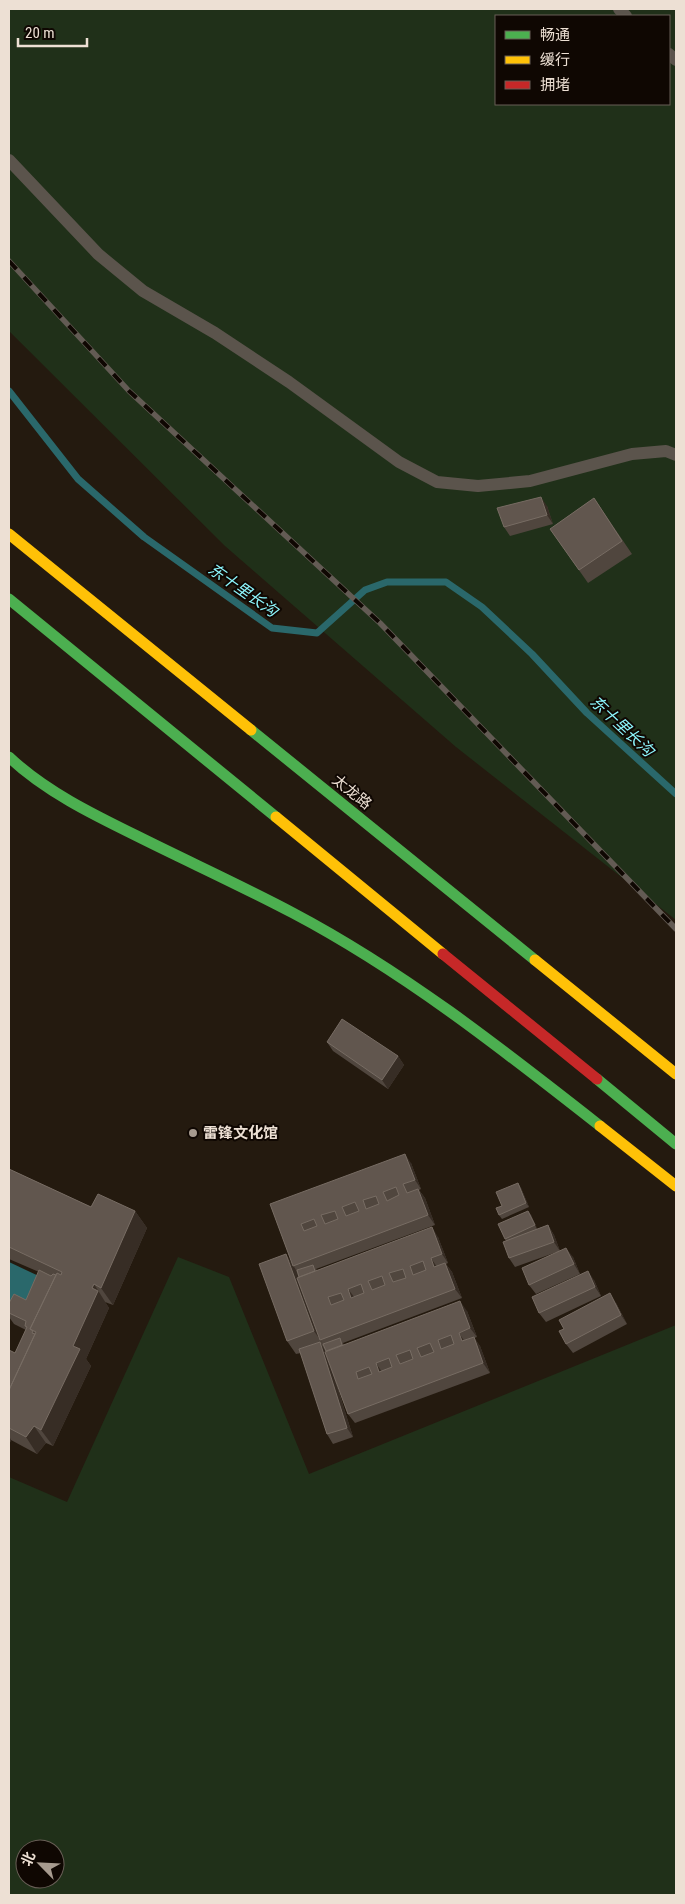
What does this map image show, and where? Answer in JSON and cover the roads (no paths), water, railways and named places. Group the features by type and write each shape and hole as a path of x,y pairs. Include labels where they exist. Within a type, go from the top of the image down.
{"street":[{"name":"太龙路","path":"9,534 676,1074"},
{"path":"9,599 676,1144"},
{"path":"9,757 26,773 94,815 293,913 377,961 527,1068 676,1186"}],"lane":[{"path":"9,160 98,254 142,291 215,333 289,382 399,462 437,482 478,486 530,481 632,454 671,453 676,443"}],"water":[{"path":"9,1262 62,1287 9,1313"}],"waterway":[{"name":"东十里长沟","path":"9,391 78,479 144,537 272,628 317,633 365,590 387,582 446,582 482,607 532,654 587,713 676,794"}],"railway":[{"path":"9,261 129,391 380,623 676,929"}],"place":[{"name":"雷锋文化馆","path":"193,1133"}]}
